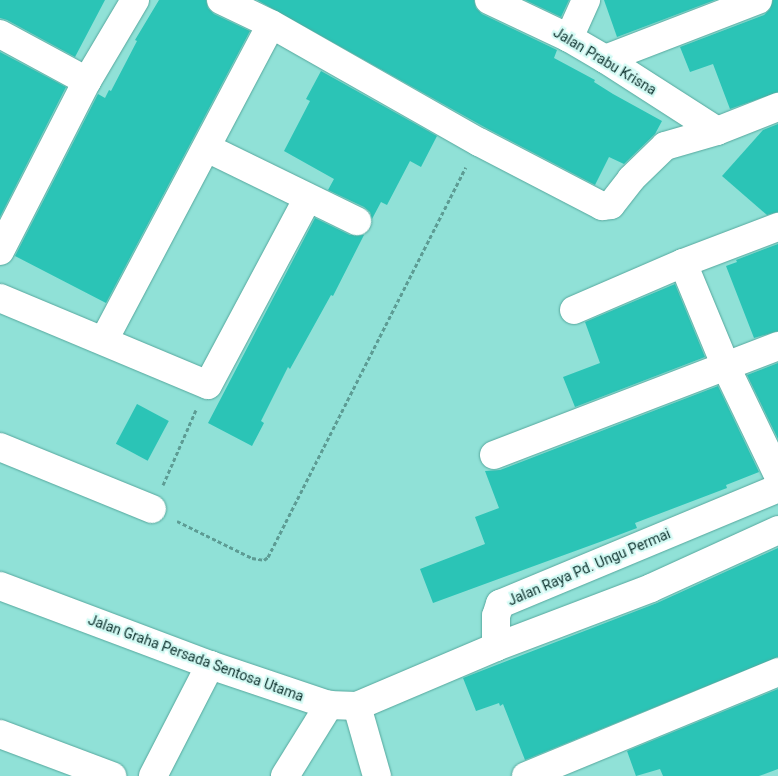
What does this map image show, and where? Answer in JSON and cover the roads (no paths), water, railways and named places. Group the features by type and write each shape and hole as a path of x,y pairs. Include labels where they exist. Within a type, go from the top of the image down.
{"street":[{"path":"0,251 87,81 134,0"},
{"path":"221,0 271,24 479,142 602,206 611,205 631,179 665,146 717,131 778,107"},
{"name":"Jalan Prabu Krisna","path":"489,0 569,38 717,131"},
{"path":"569,38 586,0"},
{"path":"605,59 758,0"},
{"path":"104,340 271,24"},
{"path":"0,34 87,81"},
{"path":"207,148 357,220"},
{"path":"0,298 208,385 308,198"},
{"path":"574,310 683,263 778,227"},
{"path":"683,263 726,367 778,476"},
{"path":"494,455 778,346"},
{"path":"0,447 152,508"},
{"name":"Jalan Raya Pd. Ungu Permai","path":"496,647 496,616 500,604 778,488"},
{"path":"496,647 651,588 778,530"},
{"name":"Jalan Graha Persada Sentosa Utama","path":"0,586 210,665 329,705 357,706 393,689 496,647"},
{"path":"153,776 210,665"},
{"path":"526,776 778,672"},
{"path":"285,776 329,705"},
{"path":"357,706 377,776"},
{"path":"0,734 112,776"}]}
